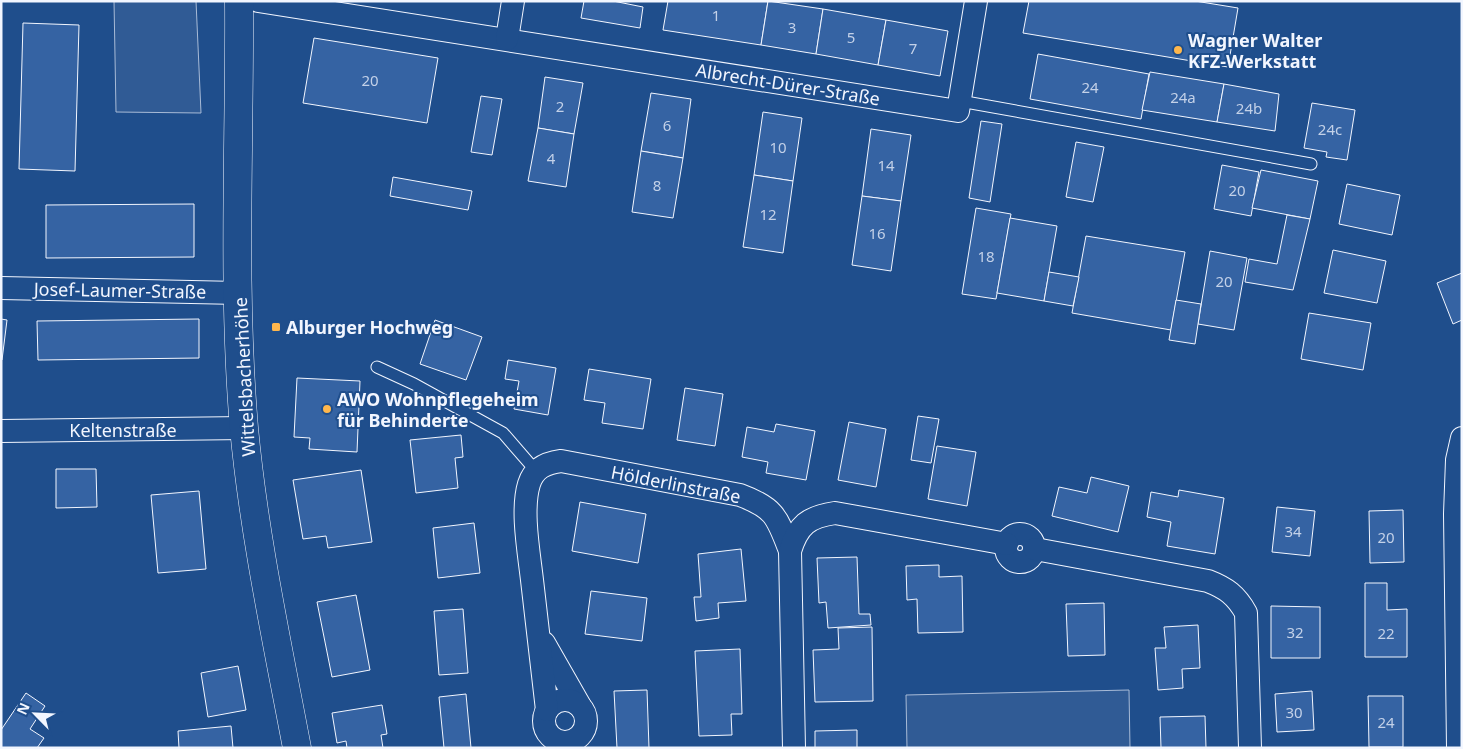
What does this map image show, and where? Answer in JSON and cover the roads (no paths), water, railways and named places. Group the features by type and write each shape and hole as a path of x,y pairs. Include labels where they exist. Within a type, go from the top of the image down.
{"street":[{"name":"Wittelsbacherhöhe","path":"239,1 239,293 244,428 255,513 297,748"},
{"path":"258,1 507,38 513,1"},
{"path":"960,101 976,1"},
{"name":"Albrecht-Dürer-Straße","path":"507,38 958,111 960,101"},
{"name":"Josef-Laumer-Straße","path":"1,288 239,293"},
{"name":"Keltenstraße","path":"1,431 244,428"},
{"path":"1458,748 1455,514 1457,460 1462,438"},
{"name":"Hölderlinstraße","path":"536,471 547,463 561,461 740,495 761,503 773,513 790,550"},
{"path":"536,471 529,484 527,516 528,541 538,634 547,710 544,722 548,734 558,741 570,742 580,736 586,725 586,717 538,634"},
{"path":"794,748 790,550 795,533 805,523 818,515 835,513 1007,544 1011,537 1022,534 1031,538 1035,549 1208,581 1226,588 1238,599 1246,613 1250,748"},
{"path":"547,710 561,701 573,702 580,706"}],"lane":[{"path":"960,101 1311,164"},
{"path":"377,367 414,384 503,433 536,471"}],"place":[{"name":"Wagner Walter KFZ-Werkstatt","path":"1178,50"},
{"name":"Alburger Hochweg","path":"276,327"},
{"name":"AWO Wohnpflegeheim für Behinderte","path":"327,409"}]}
